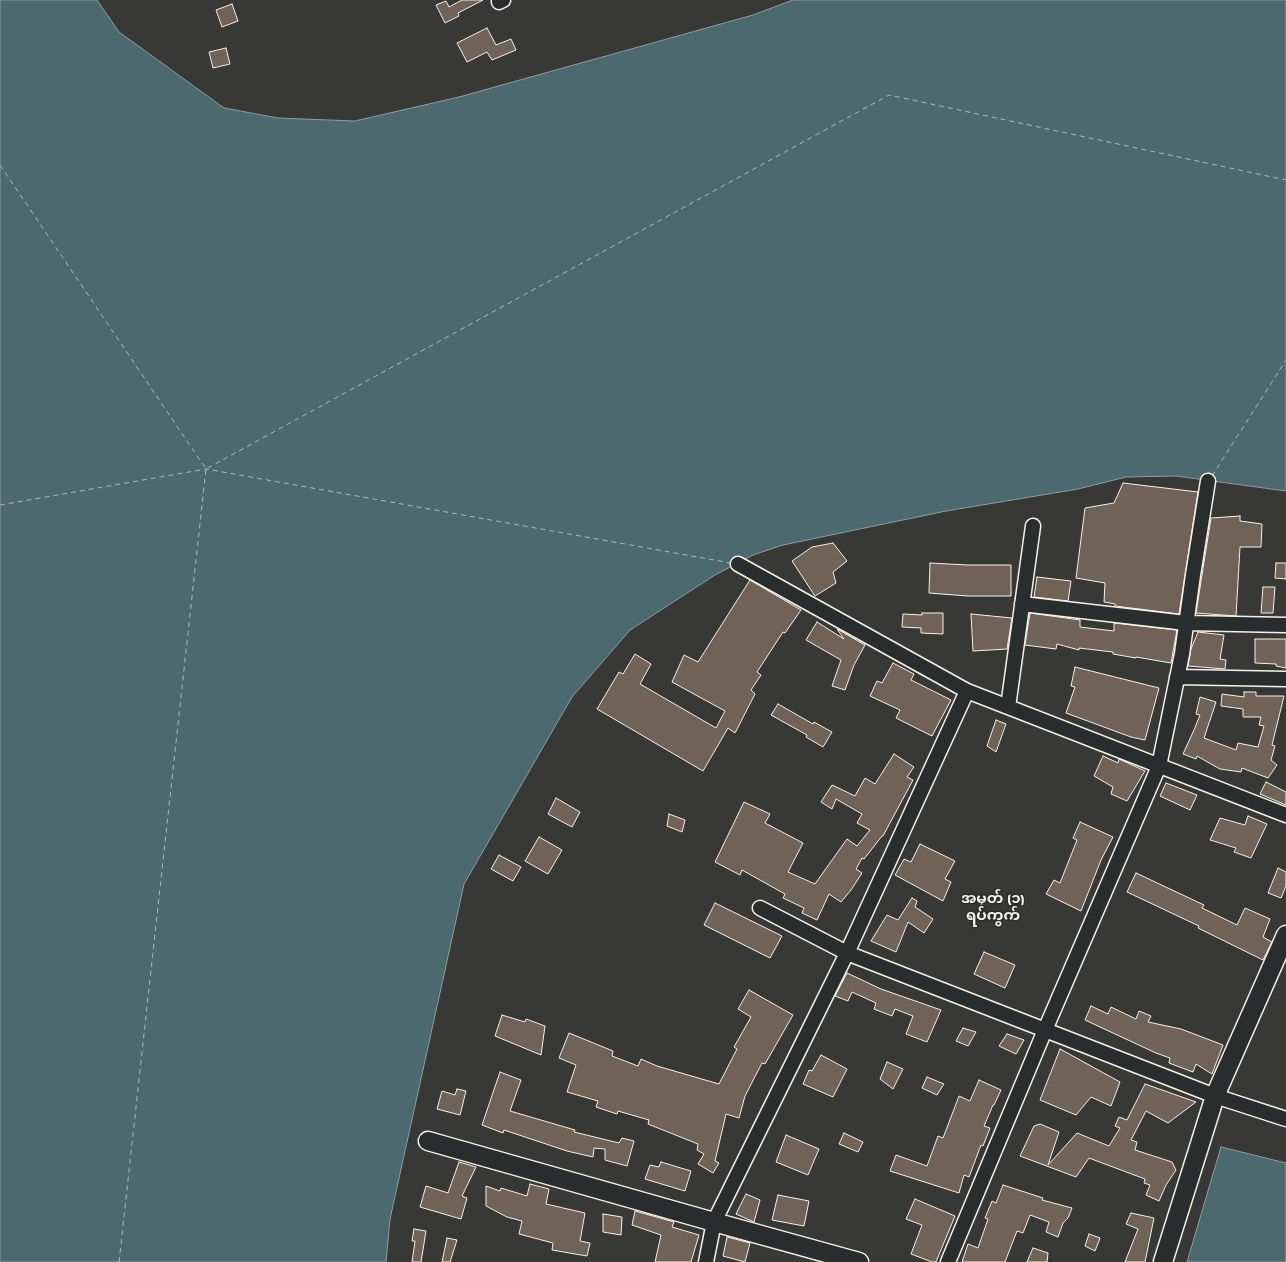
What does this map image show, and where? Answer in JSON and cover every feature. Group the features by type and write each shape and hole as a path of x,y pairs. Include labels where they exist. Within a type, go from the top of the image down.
{"street":[{"path":"498,0 499,2 503,0"},
{"path":"948,1262 1045,1030 1159,766 1177,677 1208,481"},
{"path":"1008,707 1033,526"},
{"path":"738,564 967,691 1286,815"},
{"path":"1022,604 1186,623 1286,625"},
{"path":"1177,677 1286,679"},
{"path":"706,1262 714,1222 847,953 967,691"},
{"path":"760,908 847,953 1215,1096 1286,1119"},
{"path":"1163,1262 1215,1096 1286,935"},
{"path":"428,1141 859,1262"}],"water":[{"path":"0,0 97,0 119,32 224,108 278,118 355,121 459,97 753,15 793,0 1286,0 1286,491 1176,476 1126,477 1078,489 946,511 783,545 753,555 715,575 630,630 572,697 464,884 390,1219 386,1262 0,1262"},
{"path":"1221,1147 1286,1163 1286,1262 1187,1262"}],"building":[{"path":"462,0 483,0 458,13 459,16 445,23 436,5 446,1 449,7"},
{"path":"232,4 238,21 222,27 216,10"},
{"path":"487,28 496,45 511,39 516,50 492,60 487,52 467,62 457,43"},
{"path":"226,48 230,64 213,68 209,52"},
{"path":"1123,483 1198,492 1179,614 1115,606 1115,604 1104,602 1105,583 1076,578 1085,508 1114,503"},
{"path":"1240,516 1240,521 1262,524 1261,547 1240,547 1236,616 1196,613 1211,518"},
{"path":"833,543 847,561 833,572 836,583 815,596 792,561 812,547"},
{"path":"930,563 1011,565 1011,596 968,596 929,593"},
{"path":"1276,563 1286,563 1286,579 1275,578"},
{"path":"1037,577 1071,581 1068,601 1034,597"},
{"path":"750,580 801,610 785,633 783,632 757,672 761,675 751,690 755,694 735,733 728,728 703,771 597,709 619,672 623,674 635,654 651,664 640,684 716,728 725,711 672,682 684,655 698,662"},
{"path":"1263,587 1275,587 1273,613 1261,613"},
{"path":"922,613 943,613 943,634 921,633 921,628 902,627 903,614 922,615"},
{"path":"1030,613 1080,620 1080,627 1114,631 1114,623 1177,630 1171,663 1113,654 1113,652 1079,648 1079,650 1057,644 1056,649 1025,645"},
{"path":"971,614 1012,618 1007,649 973,651"},
{"path":"817,622 844,639 837,629 865,645 854,665 845,690 832,686 841,660 806,640"},
{"path":"1198,632 1224,635 1220,659 1226,660 1225,669 1188,666 1191,649"},
{"path":"1255,639 1286,639 1286,668 1276,666 1276,664 1255,663"},
{"path":"893,663 914,674 911,680 951,700 932,736 896,718 900,710 870,696 877,681 882,683"},
{"path":"1075,667 1159,688 1145,740 1131,737 1066,713 1075,687 1071,686"},
{"path":"1244,692 1256,692 1256,696 1284,696 1272,745 1275,746 1271,760 1277,765 1268,778 1242,768 1241,772 1220,769 1197,756 1196,759 1183,754 1200,715 1196,714 1200,697 1216,702 1204,738 1236,750 1238,743 1258,747 1264,726 1259,725 1261,717 1243,717 1243,709 1221,706 1222,694 1244,697"},
{"path":"778,704 813,724 814,722 832,732 823,747 806,737 807,735 771,715"},
{"path":"996,720 1006,724 996,752 987,746"},
{"path":"894,754 914,767 907,777 913,780 883,836 864,859 862,858 856,869 862,873 851,890 841,902 829,894 817,920 802,913 804,908 783,898 785,894 742,870 740,875 715,862 744,802 770,814 765,823 803,843 788,872 815,884 847,839 857,846 870,830 857,823 862,814 836,799 832,809 821,802 832,785 855,796 865,778 875,784"},
{"path":"1103,756 1118,763 1119,759 1145,771 1127,801 1111,794 1113,787 1094,776"},
{"path":"1266,782 1286,792 1286,805 1260,794"},
{"path":"1166,783 1197,795 1190,810 1160,796"},
{"path":"556,798 580,812 572,827 548,814"},
{"path":"669,814 685,820 682,832 667,826"},
{"path":"1248,816 1267,824 1251,858 1234,852 1236,848 1210,840 1220,818 1245,825"},
{"path":"1080,822 1113,837 1101,860 1081,911 1046,894 1054,880 1060,883 1077,840 1073,838"},
{"path":"539,837 562,850 548,874 525,861"},
{"path":"920,844 955,861 945,879 951,882 943,901 895,875 904,859 911,862"},
{"path":"499,855 521,867 513,881 491,869"},
{"path":"1278,868 1286,872 1286,886 1281,898 1268,893"},
{"path":"1136,873 1204,905 1202,908 1237,925 1245,908 1270,919 1263,937 1272,942 1263,960 1198,928 1199,926 1127,892"},
{"path":"912,898 917,901 915,907 933,919 924,933 908,922 896,952 871,941 887,915 898,920"},
{"path":"715,903 782,936 770,958 704,925"},
{"path":"984,952 1015,965 1005,988 974,974"},
{"path":"847,973 881,989 941,1010 927,1042 906,1034 913,1016 895,1009 892,1016 874,1009 876,1003 852,992 848,1001 835,996"},
{"path":"749,990 793,1015 765,1064 762,1063 745,1096 739,1118 726,1114 715,1161 719,1163 713,1173 698,1164 704,1154 697,1150 698,1144 648,1124 649,1120 618,1111 617,1114 596,1107 598,1101 567,1092 576,1065 559,1058 569,1033 613,1051 612,1056 638,1066 641,1059 657,1066 719,1084 737,1049 734,1047 751,1017 738,1009"},
{"path":"1091,1006 1108,1014 1111,1007 1136,1019 1139,1011 1151,1016 1148,1022 1181,1029 1223,1045 1212,1074 1196,1064 1193,1072 1169,1063 1170,1058 1085,1020"},
{"path":"502,1015 525,1022 526,1019 545,1026 541,1055 495,1036"},
{"path":"963,1028 976,1032 968,1046 956,1041"},
{"path":"1007,1034 1024,1040 1016,1054 999,1046"},
{"path":"1060,1049 1120,1082 1111,1106 1091,1097 1076,1115 1040,1100"},
{"path":"821,1055 847,1069 833,1097 803,1084 809,1070 812,1071"},
{"path":"887,1062 903,1069 893,1089 880,1079"},
{"path":"500,1072 521,1080 510,1111 575,1130 574,1132 619,1143 622,1138 634,1141 627,1166 605,1160 605,1149 594,1148 593,1157 567,1151 504,1130 503,1133 482,1125"},
{"path":"927,1077 944,1084 937,1095 922,1088"},
{"path":"979,1080 1001,1090 984,1126 990,1128 983,1146 981,1145 969,1177 964,1175 959,1193 890,1171 896,1155 927,1166 938,1136 943,1138 959,1096 970,1101"},
{"path":"1145,1084 1196,1102 1168,1123 1146,1111 1131,1140 1137,1142 1135,1150 1172,1162 1176,1170 1166,1185 1159,1201 1146,1195 1150,1185 1144,1183 1145,1179 1089,1158 1076,1177 1020,1156 1034,1126 1040,1124 1059,1132 1048,1165 1077,1133 1109,1146 1120,1128 1115,1126 1119,1117 1127,1120"},
{"path":"457,1089 466,1091 460,1115 437,1109 442,1091 455,1095"},
{"path":"844,1133 863,1142 858,1152 839,1144"},
{"path":"786,1135 819,1149 808,1175 776,1162"},
{"path":"459,1162 476,1167 462,1196 467,1198 461,1219 420,1207 426,1186 448,1193"},
{"path":"661,1162 691,1171 685,1191 645,1179 650,1165 659,1167"},
{"path":"530,1184 549,1189 546,1204 585,1213 580,1241 590,1243 587,1256 552,1250 553,1243 519,1234 522,1221 507,1217 486,1206 486,1186 500,1191 501,1188 527,1196"},
{"path":"1003,1185 1043,1198 1042,1200 1072,1208 1068,1218 1063,1223 1058,1237 1046,1232 1049,1222 1030,1215 1023,1233 1017,1231 1005,1262 962,1262 968,1244 978,1248 988,1219 985,1218 992,1201 996,1203"},
{"path":"746,1194 760,1200 754,1222 736,1214"},
{"path":"778,1195 809,1201 804,1226 772,1220"},
{"path":"915,1199 955,1216 936,1262 932,1262 911,1254 922,1225 906,1219"},
{"path":"635,1211 674,1222 672,1227 699,1235 691,1262 655,1262 661,1235 632,1225"},
{"path":"1131,1213 1154,1218 1145,1262 1125,1262 1138,1229 1126,1224"},
{"path":"603,1214 622,1217 621,1235 603,1232"},
{"path":"414,1229 426,1231 421,1262 412,1262 415,1241 412,1241"},
{"path":"1089,1234 1100,1238 1095,1251 1085,1246"},
{"path":"727,1237 750,1243 745,1262 723,1256"},
{"path":"447,1238 457,1240 450,1262 442,1262"},
{"path":"1033,1248 1048,1253 1047,1262 1027,1262"}],"ferry route":[{"path":"0,165 206,469 889,95 1286,180"},
{"path":"1212,476 1286,360"},
{"path":"0,505 206,469 731,563"},
{"path":"119,1262 206,469"}],"district":[{"name":"အမှတ် (၁) ရပ်ကွက်","path":"993,910"}]}
